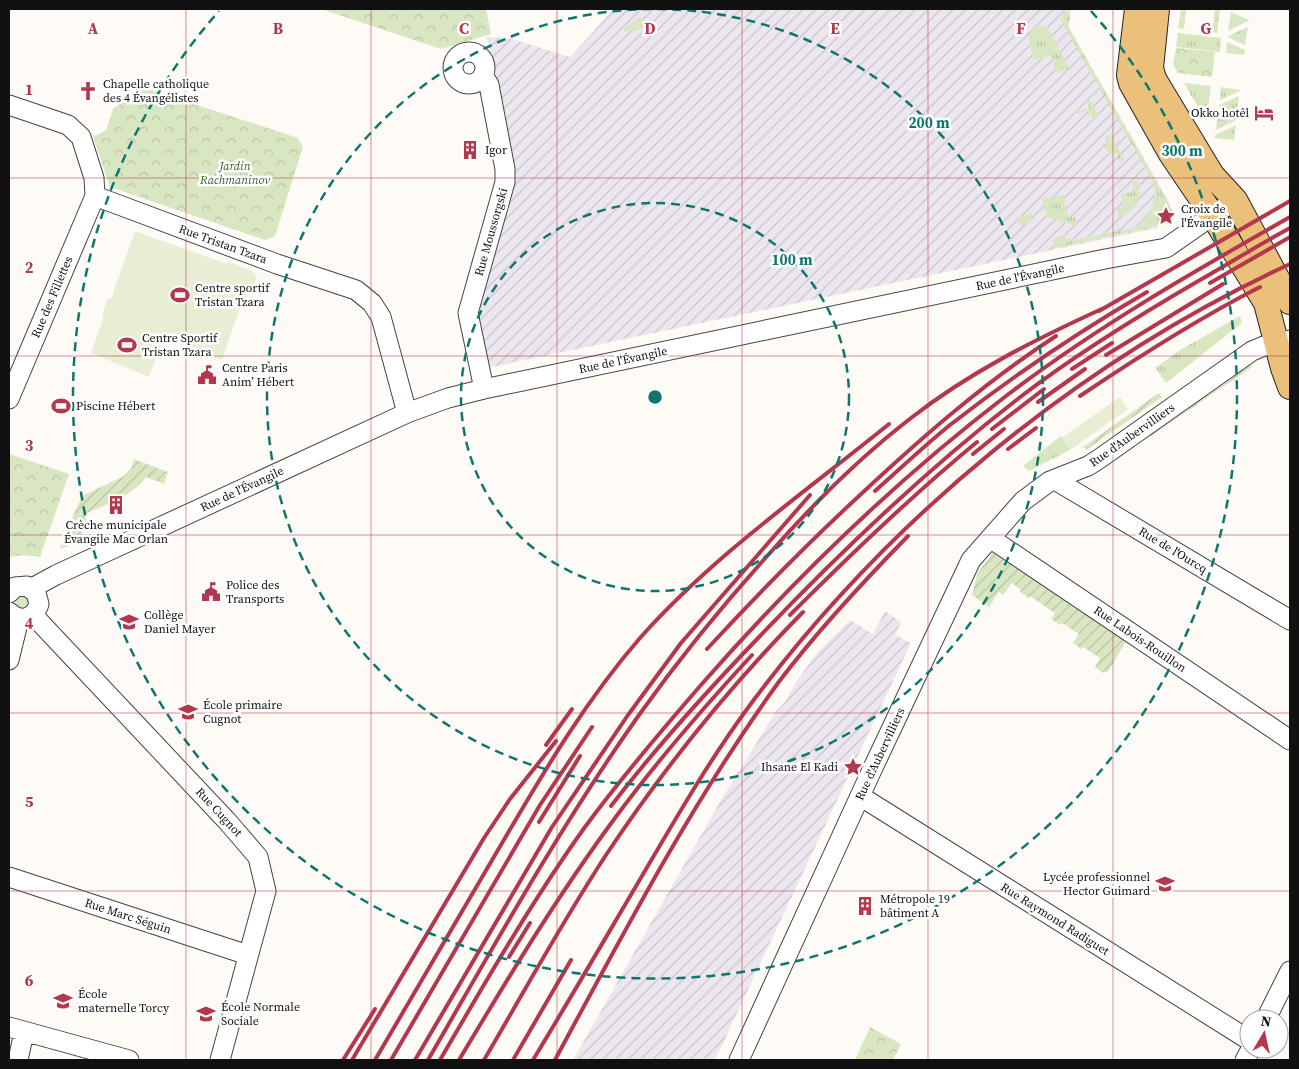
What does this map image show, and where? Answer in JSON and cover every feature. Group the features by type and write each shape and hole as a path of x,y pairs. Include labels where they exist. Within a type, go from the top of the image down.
{"main road":[{"path":"1137,9 1130,83 1171,154 1213,216 1266,303 1284,341 1283,368 1290,387"},
{"path":"1157,9 1151,68 1154,79 1212,175 1235,200 1290,302"}],"street":[{"name":"Rue Moussorgski","path":"484,75 489,86 506,169 505,182 468,314 484,388"},
{"path":"9,105 68,125 81,137 94,178 95,196"},
{"name":"Rue des Fillettes","path":"9,399 95,196"},
{"name":"Rue Tristan Tzara","path":"95,196 262,258 356,290 372,303 381,317 407,413"},
{"name":"Rue de l'Évangile","path":"32,588 56,574 407,413 448,398 484,388 1166,248 1235,200"},
{"name":"Rue d'Aubervilliers","path":"739,1060 971,560 1023,502 1050,481 1088,466 1099,459 1252,351 1284,341"},
{"name":"Rue de l'Ourcq","path":"1056,480 1290,620"},
{"name":"Rue Labois-Rouillon","path":"990,538 1290,740"},
{"path":"9,591 21,585 32,588 36,593 39,604 20,615 9,660"},
{"name":"Rue Cugnot","path":"20,615 256,853 266,891 220,1060"},
{"name":"Rue Raymond Radiguet","path":"860,796 1239,1034"},
{"name":"Rue Marc Séguin","path":"9,877 248,955"},
{"path":"1271,1009 1290,971"},
{"path":"18,1060 16,1030 129,1060"}],"shaded area":[{"path":"614,9 1071,9 1069,28 1169,202 1157,228 487,368 476,317 512,163 487,37 512,39 570,57"},
{"path":"885,611 901,622 895,635 911,643 715,1060 573,1060 721,800 796,682 817,653 850,620 873,634"}],"green space":[{"path":"321,9 486,9 491,34 441,49"},
{"path":"1181,9 1186,9 1184,29 1178,28"},
{"path":"1215,9 1220,9 1217,33 1212,32"},
{"path":"1070,10 1068,26 1173,211 1165,218 1168,224 1054,248 1054,238 1060,236 1075,240 1136,227 1146,219 1155,197 1154,184 1061,21 1063,14"},
{"path":"1231,12 1249,20 1228,31"},
{"path":"641,16 646,23 645,28 625,32 623,29"},
{"path":"1034,26 1047,27 1069,67 1067,70 1055,72 1051,56 1033,60 1028,34"},
{"path":"1248,27 1245,45 1228,37 1228,36"},
{"path":"1178,33 1221,38 1220,52 1176,47"},
{"path":"1227,42 1245,50 1244,55 1226,53"},
{"path":"1176,48 1215,52 1212,77 1178,73 1173,64"},
{"path":"1184,83 1211,86 1207,116 1203,116"},
{"path":"1221,87 1240,90 1240,91 1220,100"},
{"name":"Jardin Rachmaninov","path":"145,88 298,138 303,147 275,236 265,240 110,187 93,137 106,130 113,109"},
{"path":"1239,96 1237,115 1219,107 1219,105"},
{"path":"1087,100 1090,100 1098,117 1093,119 1091,115 1088,115 1087,111 1076,114 1075,111 1089,109"},
{"path":"1218,111 1236,119 1236,120 1216,130"},
{"path":"1236,125 1234,140 1215,138 1215,135"},
{"path":"1110,135 1125,160 1119,162 1117,153 1108,154 1106,147 1103,148 1102,145 1107,144 1105,136"},
{"path":"1136,180 1140,192 1137,203 1130,211 1119,218 1117,209 1123,207 1121,194 1134,192 1132,181"},
{"path":"1063,195 1068,216 1075,217 1077,226 1047,217 1042,199"},
{"path":"1031,214 1031,220 1023,227 1020,225 1018,217"},
{"name":"Centre sportif Tristan Tzara","path":"135,231 227,264 228,261 254,272 257,277 249,296 247,295 244,309 240,308 222,360 163,338 149,377 91,353 108,298 111,299"},
{"path":"1240,316 1242,323 1166,383 1155,368 1180,350"},
{"path":"1249,362 1252,367 1151,436 1148,432"},
{"path":"1159,393 1162,397 1086,450 1083,447"},
{"path":"1120,397 1128,409 1070,450 1061,438"},
{"path":"1061,436 1070,450 1029,471 1023,466"},
{"path":"9,454 69,474 40,557 23,555 9,557"},
{"path":"134,459 168,472 164,484 146,477 134,490 126,495 85,514 87,525 84,526 80,541 60,549 78,504 84,495 124,476 131,469"},
{"path":"993,552 998,553 1127,640 1107,673 1104,671 1103,673 1095,667 1100,658 1073,643 1079,634 1062,623 1060,625 1051,619 1055,613 1030,596 1029,598 1020,592 1021,590 1012,583 1003,595 999,592 989,607 972,595 977,574"},
{"path":"22,594 31,600 26,611 15,607 15,599"},
{"path":"870,1027 901,1044 893,1060 855,1060"}],"railway":[{"path":"1099,311 1290,201"},
{"path":"440,1060 528,912 585,827 701,685 772,608 846,533 924,462 1040,371 1109,324 1290,217"},
{"path":"611,806 683,719 760,636 853,542 984,425 1041,382 1108,336 1290,228"},
{"path":"1210,283 1290,237"},
{"path":"533,1060 721,746 750,705 804,637 863,571 926,509 993,451 1063,397 1136,348 1212,303 1290,264"},
{"path":"1106,355 1223,284"},
{"path":"1080,396 1168,339 1260,287"},
{"path":"875,491 940,433 998,389 1046,355 1147,292"},
{"path":"428,1060 529,885 610,757 654,694 686,653 785,536 855,466 892,433 933,401 1004,357 1104,308"},
{"path":"707,649 839,514 906,453 1004,372 1056,336"},
{"path":"1072,369 1112,343"},
{"path":"1038,402 1085,369"},
{"path":"992,429 1044,389"},
{"path":"375,1060 552,760 602,685 621,661 668,608 728,552 889,424"},
{"path":"1008,449 1036,428"},
{"path":"973,454 1004,429"},
{"path":"790,615 881,526 977,442"},
{"path":"415,1060 552,827 628,715 681,643 810,495"},
{"path":"555,1060 660,868 747,728 778,683 808,645 857,589 908,536"},
{"path":"484,1060 574,906 628,823 698,729 749,669 803,612"},
{"path":"459,1060 515,968 594,847 647,776 716,694 752,655"},
{"path":"546,745 572,709"},
{"path":"391,1060 540,805 592,727"},
{"path":"352,1060 484,838 510,799 556,741"},
{"path":"539,822 580,756"},
{"path":"509,957 530,923"},
{"path":"513,1060 571,960"},
{"path":"343,1060 375,1009"}],"place":[{"name":"Chapelle catholique des 4 Évangélistes","path":"88,91"},
{"name":"Okko hotêl","path":"1264,113"},
{"name":"Igor","path":"470,150"},
{"name":"Croix de l'Évangile","path":"1166,216"},
{"name":"Centre sportif Tristan Tzara","path":"180,295"},
{"name":"Centre Sportif Tristan Tzara","path":"127,345"},
{"name":"Centre Paris Anim’ Hébert","path":"207,375"},
{"name":"Piscine Hébert","path":"61,406"},
{"name":"Crèche municipale Évangile Mac Orlan","path":"116,505"},
{"name":"Police des Transports","path":"211,592"},
{"name":"Collège Daniel Mayer","path":"129,622"},
{"name":"École primaire Cugnot","path":"188,712"},
{"name":"Ihsane El Kadi","path":"853,767"},
{"name":"Lycée professionnel Hector Guimard","path":"1165,884"},
{"name":"Métropole 19 bâtiment A","path":"865,906"},
{"name":"École maternelle Torcy","path":"63,1001"},
{"name":"École Normale Sociale","path":"206,1014"}]}
